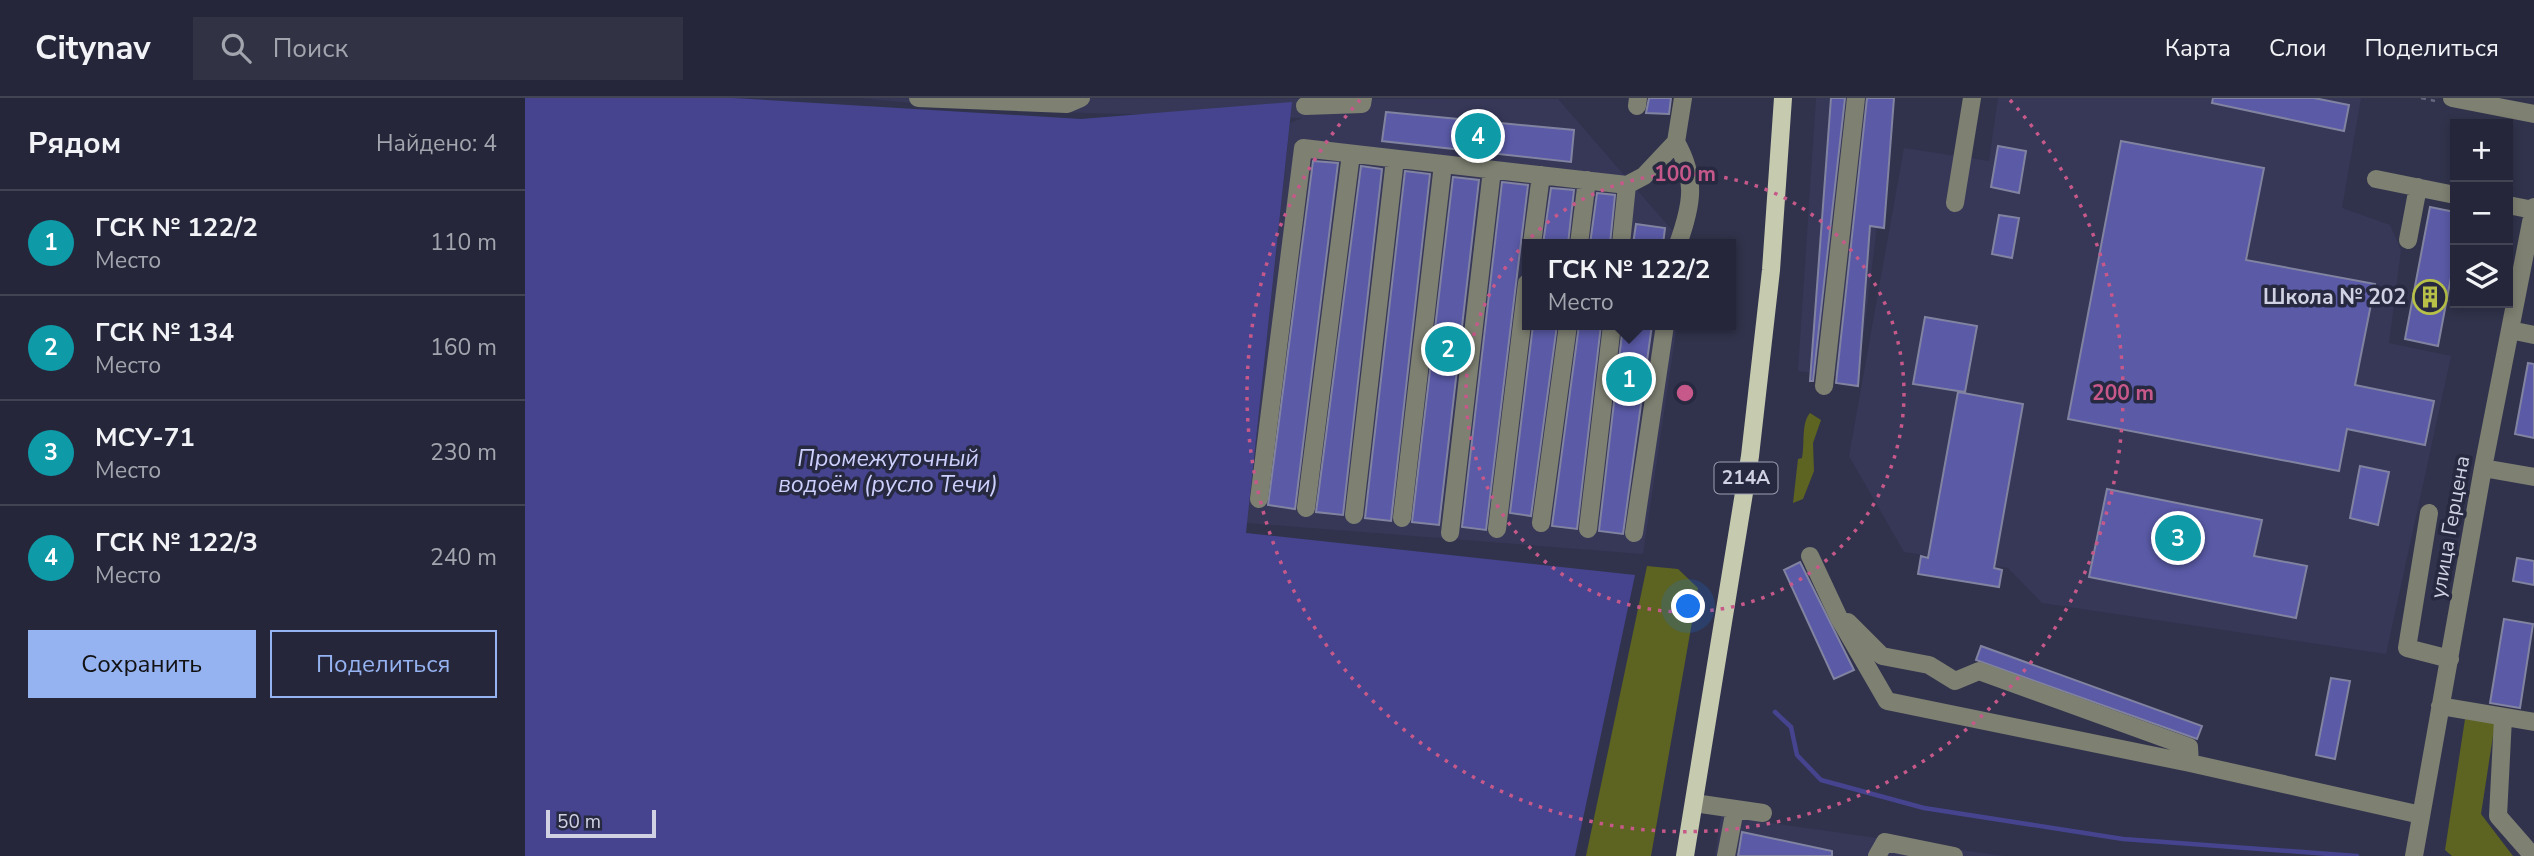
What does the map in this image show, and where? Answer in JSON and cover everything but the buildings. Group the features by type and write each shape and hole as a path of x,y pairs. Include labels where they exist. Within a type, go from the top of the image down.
{"main road":[{"name":"214А","path":"1685,856 1750,456 1771,270 1783,98"}],"street":[{"path":"918,98 1067,104 1081,98"},
{"path":"1305,106 1361,104 1363,98"},
{"path":"1259,499 1303,148 1627,185 1644,176 1676,142 1682,98"},
{"path":"1823,386 1856,98"},
{"path":"1955,204 1972,98"},
{"path":"2452,98 2534,114"},
{"path":"1676,142 1689,165 1687,219 1680,239"},
{"path":"1306,508 1352,154"},
{"path":"1354,515 1395,159"},
{"path":"1402,518 1443,164"},
{"path":"1450,533 1492,170"},
{"path":"1533,239 1541,175"},
{"path":"2376,179 2450,194"},
{"path":"1580,239 1587,180"},
{"path":"1622,239 1627,185"},
{"path":"2408,240 2418,187"},
{"path":"2513,206 2534,209"},
{"name":"улица Герцена","path":"2414,856 2483,468 2534,209"},
{"path":"1497,529 1522,330"},
{"path":"1541,523 1567,330"},
{"path":"1588,529 1611,330"},
{"path":"1634,533 1664,330"},
{"path":"2510,330 2534,335"},
{"path":"2483,468 2534,477"},
{"path":"2429,513 2407,648 2450,659"},
{"path":"1810,556 1839,618 1887,701 2190,763 2420,816"},
{"path":"1839,618 1850,623 1882,656 1929,665 1955,681 1979,671 2189,747 2190,763"},
{"path":"2440,706 2534,722"},
{"path":"2503,718 2498,816 2533,856"},
{"path":"1694,803 1763,813"},
{"path":"1726,856 1735,809"},
{"path":"1877,856 1885,842 1954,856"}],"shaded area":[{"path":"860,98 1558,99 1680,239 1522,239 1522,330 1676,330 1643,554 1247,523 1290,123 1303,118 1086,113 945,106"},
{"path":"1816,98 1893,98 1858,379 1798,371"},
{"path":"1998,98 2361,98 2342,208 2390,225 2401,250 2389,343 2451,356 2386,654 2042,603 2008,568 1904,552 1849,456 1904,148 1989,161"},
{"path":"1721,816 2004,856 1715,856"}],"green space":[{"path":"1810,413 1821,420 1813,443 1814,471 1803,499 1793,503 1798,459 1802,458 1804,428"},
{"path":"1647,566 1678,569 1698,588 1651,856 1586,856"},
{"path":"2465,719 2495,723 2481,814 2513,856 2452,856 2445,850"}],"water":[{"name":"Промежуточный водоём (русло Течи)","path":"525,98 733,98 1081,119 1292,102 1246,533 1635,575 1575,856 525,856"}],"waterway":[{"path":"1775,712 1791,727 1797,755 1821,780 1924,808 2123,839 2357,856"}],"place":[{"name":"ГСК № 122/3","path":"1478,136"},
{"name":"Школа № 202","path":"2430,297"},
{"name":"ГСК № 134","path":"1448,349"},
{"name":"ГСК № 122/2","path":"1629,379"},
{"name":"МСУ-71","path":"2178,538"}]}
